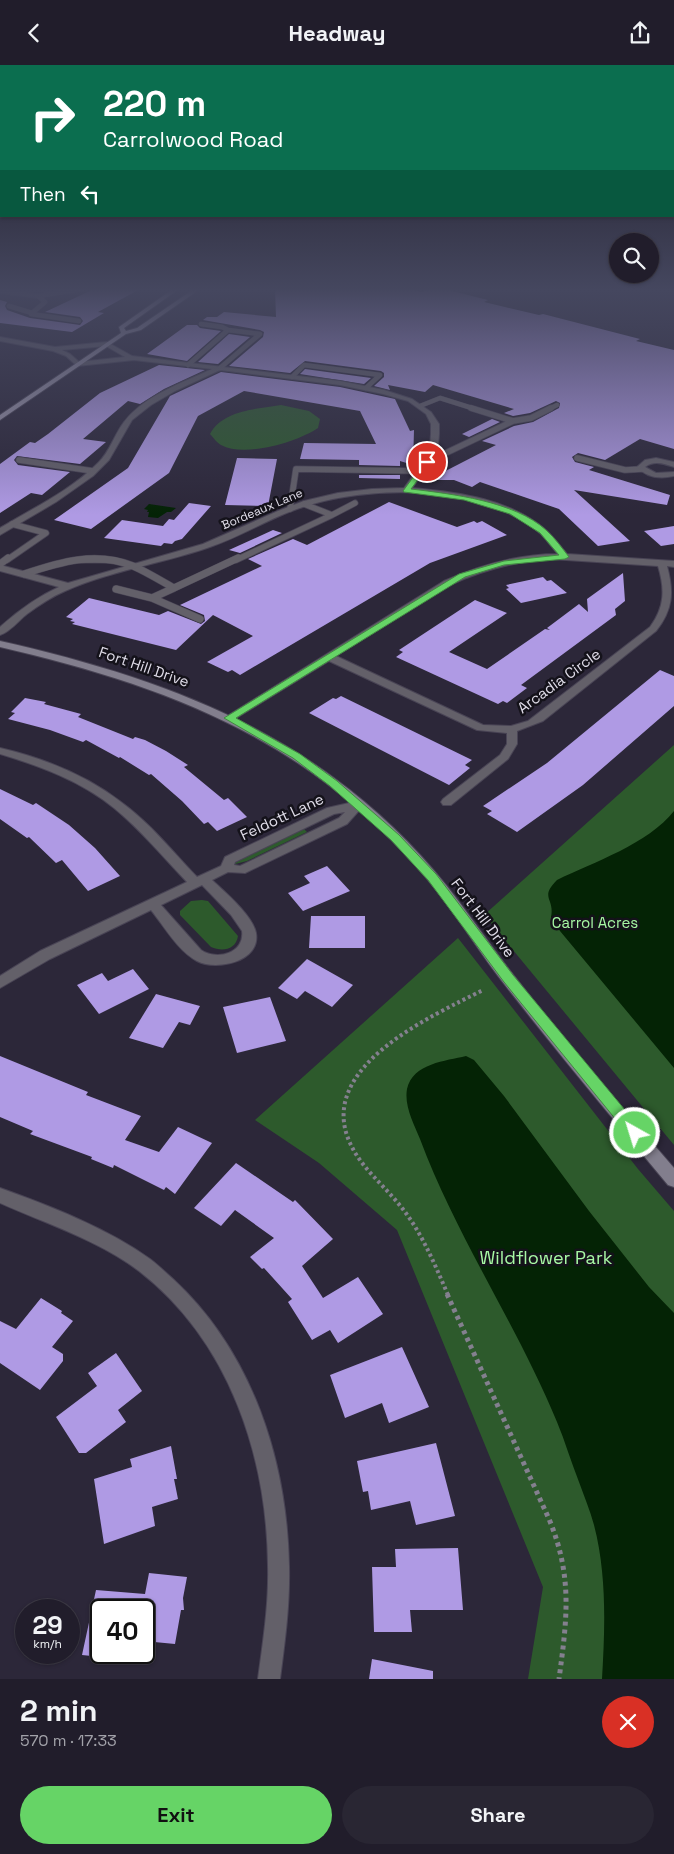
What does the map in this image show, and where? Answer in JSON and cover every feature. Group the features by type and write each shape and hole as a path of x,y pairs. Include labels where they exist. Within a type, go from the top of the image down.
{"main road":[{"path":"0,418 77,364"}],"street":[{"path":"183,364 366,388 397,395 420,406 429,413 434,424 434,447 427,462 418,471 406,491"},
{"path":"0,532 79,483 93,471 112,453 126,424 136,413 168,394 220,368"},
{"path":"674,465 661,461 649,461 642,465 643,469 655,475 674,473"},
{"name":"Bordeaux Lane","path":"0,631 36,603 68,586 224,539 304,504 345,495 406,491 465,498 512,513 543,531 565,557"},
{"path":"229,718 462,575 504,563 565,557 674,564"},
{"name":"Arcadia Circle","path":"329,657 471,725 492,730 512,730 539,719 653,629 665,613 669,599 662,564"},
{"path":"0,566 68,586"},
{"name":"Fort Hill Drive","path":"0,645 63,658 134,678 190,700 229,718 296,756 334,783 395,837 432,877 508,979 674,1180"},
{"path":"447,803 504,757 512,744 512,730"},
{"path":"0,751 44,764 112,800 134,818 244,923 249,932 250,939 244,949 236,955 215,961 200,957 152,903"},
{"name":"Feldott Lane","path":"0,983 45,955 152,903 227,868 241,870 343,821 358,805"},
{"path":"0,1195 100,1239 144,1265 186,1303 223,1350 257,1426 266,1455 272,1485 280,1566 276,1631 269,1679"}],"lane":[{"path":"220,368 224,364"},
{"path":"292,377 304,365 380,375 366,388"},
{"path":"420,406 440,398 513,421"},
{"path":"427,462 513,421 531,418 557,405"},
{"path":"577,458 625,470 643,469"},
{"path":"19,460 93,471"},
{"path":"290,509 296,469 418,471"},
{"path":"152,598 356,503"},
{"path":"304,504 332,515"},
{"path":"0,566 46,533 12,524"},
{"path":"24,574 60,562 89,557 109,558 134,566 174,588"},
{"path":"116,589 152,598 200,619"}],"path":[{"path":"483,990 422,1021 389,1043 368,1063 356,1078 345,1101 343,1117 345,1135 356,1153 398,1201 430,1255 555,1536 565,1567 567,1589 566,1629 559,1679"}],"green space":[{"path":"281,405 309,411 320,419 318,428 271,447 243,450 231,449 221,445 210,434 216,426 232,415"},
{"name":"Carrol Acres","path":"674,745 674,1145 484,915"},
{"path":"304,829 307,832 247,861 234,863"},
{"path":"191,901 208,901 238,936 237,941 228,949 211,947 180,915 180,911"},
{"name":"Wildflower Park","path":"458,938 638,1169 674,1211 674,1679 528,1679 543,1587 397,1230 319,1163 255,1120"}],"shaded area":[{"path":"149,504 176,508 158,518 148,517 148,510 144,509"},
{"path":"674,811 674,1068 560,931 551,917 552,911 548,895 557,880 635,843 663,823"},
{"path":"466,1056 474,1060 504,1096 589,1211 649,1287 674,1313 674,1679 602,1679 603,1582 598,1544 591,1514 560,1429 541,1386 451,1211 410,1115 406,1095 410,1080 423,1068"}],"building":[{"path":"231,364 301,364 290,373 229,366"},
{"path":"330,364 674,364 674,449 640,439 605,460 578,453 572,457 575,462 594,467 589,470 670,495 667,505 574,490 630,541 598,546 559,509 480,482 472,487 454,480 428,480 496,445 482,441 514,426 533,422 559,408 560,403 556,401 530,413 513,416 504,413 514,409 433,385 425,392 388,385 390,390 374,386 384,377 384,373"},
{"path":"159,365 205,370 164,389 140,404 128,401 83,439 106,442 80,464 17,456 14,460 18,465 70,472 42,495 31,493 0,513 0,464 30,442 35,443 48,434 100,393"},
{"path":"305,369 371,378 364,384 300,374"},
{"path":"221,372 340,387 395,399 410,431 414,430 413,465 400,461 400,466 359,465 359,460 300,459 304,443 376,444 360,411 244,391 198,416 169,473 91,529 54,520 128,468 170,396"},
{"path":"492,419 500,422 469,437 462,434"},
{"path":"237,458 277,459 268,506 225,505"},
{"path":"359,475 400,475 400,479 359,478"},
{"path":"389,502 457,527 474,521 477,523 482,521 507,535 430,563 240,675 232,670 228,672 207,662 253,636 213,615 176,650 72,624 75,622 70,621 73,619 66,617 89,598 159,615 168,611 201,624 205,621 204,615 180,605 262,566 248,559 293,539 307,545"},
{"path":"189,503 211,506 182,539 172,544 164,543 161,546 104,538 122,520 163,526 169,519 174,520"},
{"path":"674,526 674,544 661,546 644,531"},
{"path":"273,530 282,533 240,553 229,550"},
{"path":"623,573 625,601 615,609 616,615 521,685 527,688 507,703 503,701 498,704 396,657 403,652 399,650 475,600 507,613 449,652 487,669 545,629 550,630 547,628 579,604 588,612 587,599"},
{"path":"543,577 547,581 551,580 567,593 521,603 506,589 509,588 506,585"},
{"path":"660,670 674,676 674,706 583,785 517,832 487,814 492,811 483,806 547,763"},
{"path":"341,696 472,760 465,765 470,768 449,785 309,713 333,698 336,699"},
{"path":"25,698 46,702 44,704 81,714 78,717 133,739 135,737 145,740 166,751 188,765 184,767 224,800 228,798 247,817 217,831 208,822 204,824 182,801 151,774 149,775 120,757 86,740 83,742 50,730 8,719 15,713 11,712"},
{"path":"0,789 33,805 36,803 69,825 95,848 120,876 88,891 62,860 56,863 29,837 27,838 0,819"},
{"path":"327,866 350,891 303,911 288,893 310,883 304,876"},
{"path":"311,916 365,916 365,948 309,948"},
{"path":"307,959 353,985 332,1007 305,991 297,999 278,988"},
{"path":"133,969 149,989 99,1014 77,985 102,973 108,981"},
{"path":"156,994 200,1006 190,1025 179,1022 163,1048 129,1038"},
{"path":"270,997 286,1041 237,1053 223,1007"},
{"path":"0,1056 88,1092 86,1095 141,1116 125,1140 159,1152 178,1127 212,1143 175,1194 166,1187 164,1190 114,1165 113,1168 91,1159 92,1157 30,1134 33,1131 0,1117"},
{"path":"236,1163 293,1202 295,1200 333,1239 302,1266 323,1298 358,1277 383,1314 338,1343 330,1330 312,1340 288,1302 292,1299 264,1268 262,1269 250,1257 274,1238 235,1210 221,1226 194,1208"},
{"path":"41,1298 62,1311 61,1313 73,1321 52,1347 63,1354 63,1361 40,1390 0,1363 0,1321 16,1329"},
{"path":"402,1347 429,1407 389,1423 382,1403 345,1418 330,1375"},
{"path":"116,1353 142,1391 118,1410 126,1422 86,1453 79,1453 56,1417 97,1386 88,1373"},
{"path":"436,1443 455,1516 416,1525 410,1501 371,1510 368,1491 363,1492 357,1461"},
{"path":"171,1446 177,1479 174,1479 178,1499 152,1507 155,1526 104,1544 94,1479 132,1467 130,1459"},
{"path":"458,1548 463,1610 410,1610 412,1632 374,1632 372,1567 396,1567 395,1549"},
{"path":"149,1573 187,1577 183,1598 184,1610 181,1610 175,1644 155,1642 155,1599 94,1599 96,1590 145,1594"},
{"path":"90,1618 90,1656 82,1655"},
{"path":"372,1659 433,1671 433,1679 369,1679"}],"route":[{"path":"427,462 418,471 406,491 465,498 498,507 528,521 543,531 552,539 565,557 526,559 462,575 229,718 255,731 296,756 334,783 395,837 432,877 508,979 635,1133"}]}
